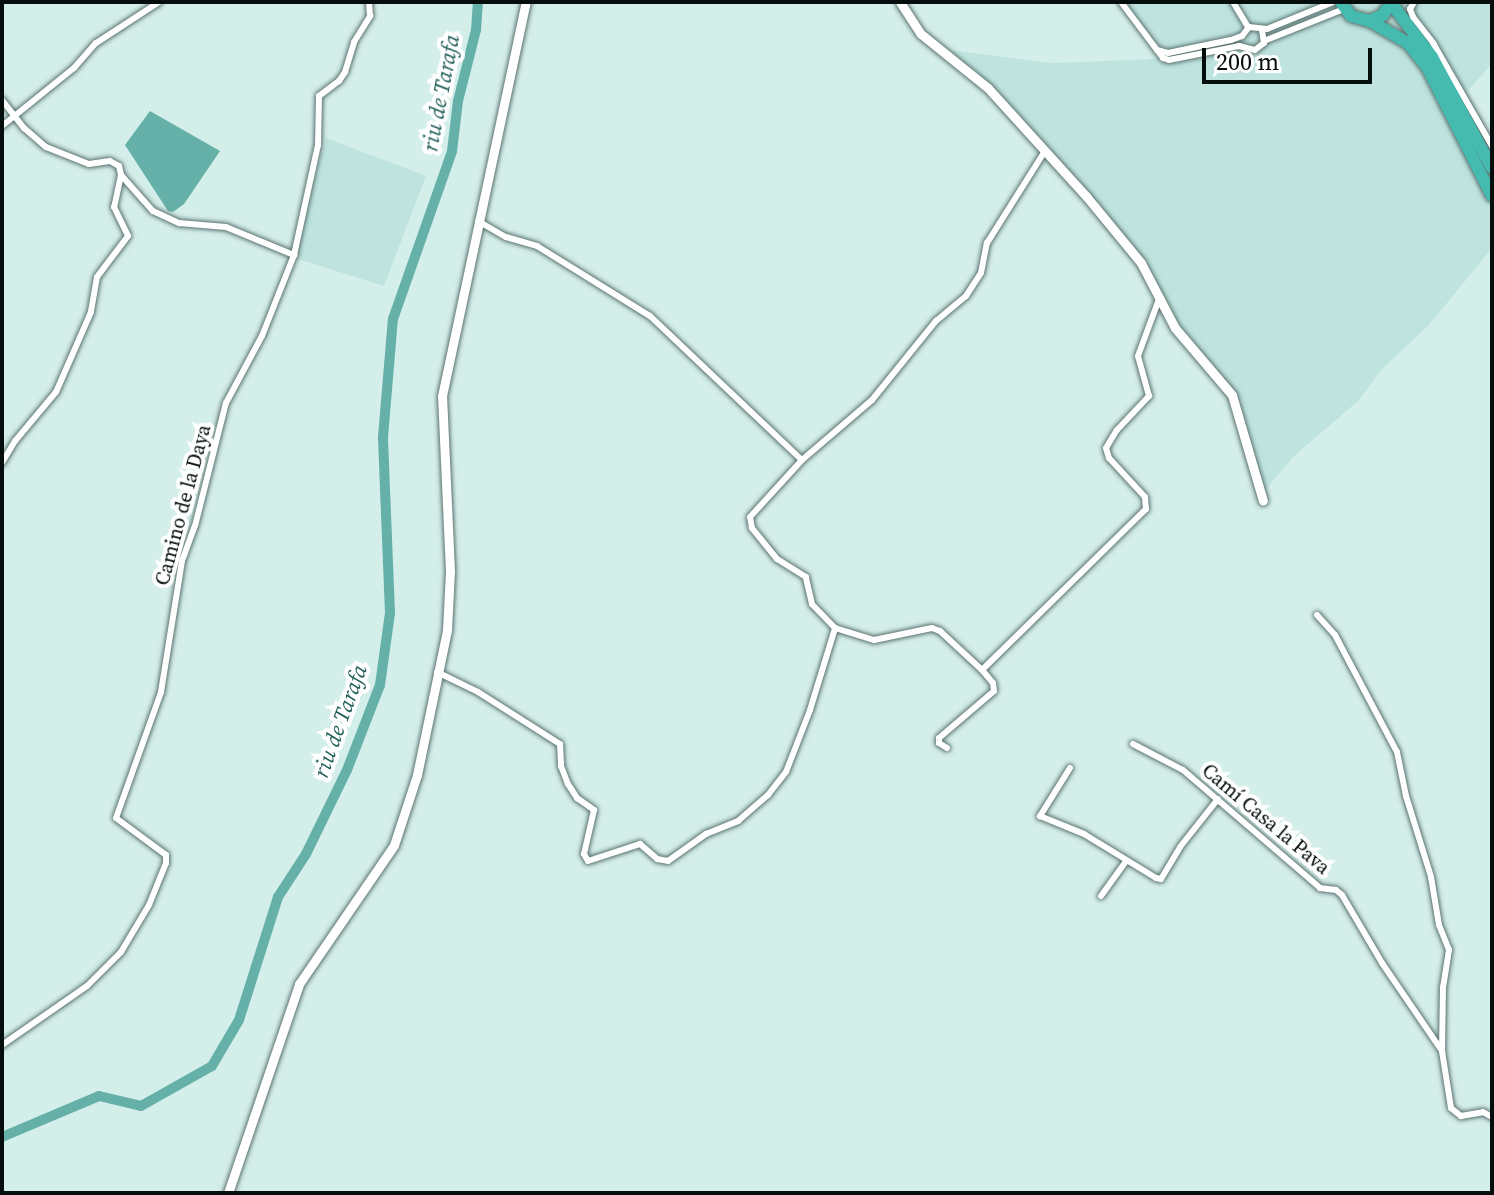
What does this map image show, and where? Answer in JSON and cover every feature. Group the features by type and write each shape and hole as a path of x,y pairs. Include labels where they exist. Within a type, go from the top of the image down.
{"highway":[{"path":"1370,21 1383,15 1391,2 1432,57 1492,168"},
{"path":"1340,4 1351,16 1370,21 1408,43 1427,67 1492,196"}],"main road":[{"path":"228,1193 299,984 394,845 417,775 447,630 450,571 442,396 526,2"},
{"path":"900,2 921,34 988,88 1141,263 1175,328 1232,395 1263,501"}],"street":[{"path":"2,126 74,68 96,43 159,2"},
{"name":"Camino de la Daya","path":"2,1045 76,994 121,952 149,905 166,863 166,855 116,818 161,692 182,561 195,526 226,403 262,336 294,255 318,145 319,96 339,81 345,72 354,42 370,16 369,2"},
{"path":"1121,2 1157,50 1169,60 1245,46 1255,50 1264,41 1340,4"},
{"path":"1233,2 1248,27 1262,30 1340,4"},
{"path":"1414,2 1410,9 1413,17 1433,43 1492,146"},
{"path":"1157,50 1168,53 1242,36 1248,27"},
{"path":"1262,30 1264,41"},
{"path":"1242,36 1245,46"},
{"path":"2,100 13,116 46,147 89,164 110,161 119,166 121,175 114,207 128,236 97,277 91,312 56,392 2,463"},
{"path":"947,748 939,743 939,738 994,691 993,683 982,670 973,666 940,631 932,628 910,629 874,640 835,628 812,604 806,577 777,559 750,523 753,510 802,460 872,400 936,321 966,296 981,273 987,243 1045,151"},
{"path":"121,175 153,211 179,223 226,227 294,255"},
{"path":"478,221 506,237 537,246 650,316 802,460"},
{"path":"982,670 1146,509 1145,497 1109,458 1106,448 1117,430 1149,396 1138,356 1159,299"},
{"path":"1317,615 1335,635 1397,752 1406,796 1431,877 1439,925 1449,950 1443,987 1442,1051 1451,1108 1461,1116 1483,1112 1492,1117"},
{"path":"436,672 478,692 560,744 561,766 572,792 594,810 585,859 593,862 640,844 657,859 668,861 706,834 738,821 768,795 786,772 810,710 835,628"},
{"name":"Camí Casa la Pava","path":"1133,744 1183,770 1320,888 1336,890 1342,895 1382,963 1442,1051"},
{"path":"1070,768 1040,816 1084,834 1161,879 1180,847 1218,799"},
{"path":"1101,896 1127,860"}],"shaded area":[{"path":"1121,2 1492,2 1492,63 1467,92 1492,140 1492,248 1429,325 1381,370 1359,400 1292,458 1261,495 1232,396 1175,328 1141,263 988,88 945,55 949,50 1051,63 1157,59 1157,50"},
{"path":"326,138 426,176 384,286 298,259 297,241"}],"water":[{"path":"150,111 220,151 184,204 173,212 168,211 125,145"}],"waterway":[{"name":"riu de Tarafa","path":"2,1137 99,1096 141,1106 212,1066 239,1020 278,897 306,854 347,770 380,685 390,613 383,437 393,319 452,151 458,101 476,30 478,2"}]}
